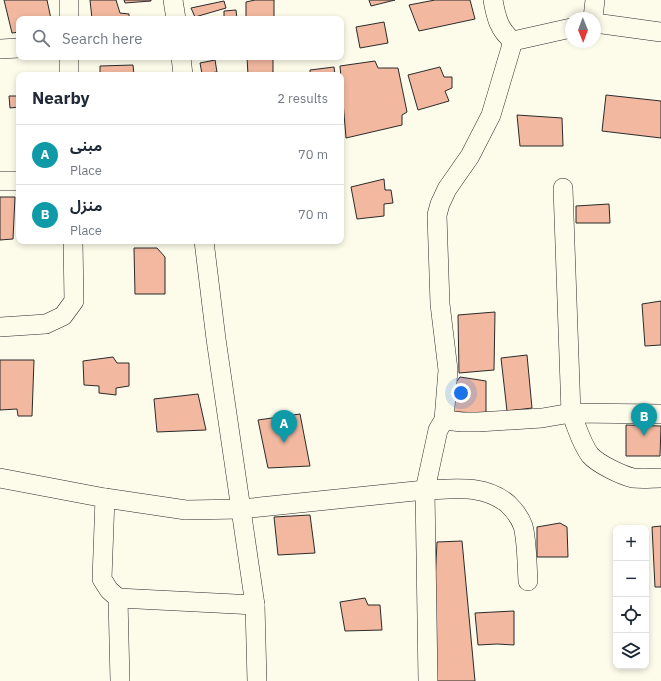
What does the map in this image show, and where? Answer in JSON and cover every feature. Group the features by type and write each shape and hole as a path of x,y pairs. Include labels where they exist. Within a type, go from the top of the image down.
{"street":[{"path":"69,16 70,0"},
{"path":"174,0 176,16"},
{"path":"493,0 500,26 505,34 513,41"},
{"path":"594,12 595,0"},
{"path":"601,24 661,32"},
{"path":"513,41 565,29"},
{"path":"428,681 426,490 438,430 444,420 448,370 440,304 437,215 447,189 470,156 492,115 513,41"},
{"path":"0,50 16,48"},
{"path":"69,60 69,72"},
{"path":"181,60 183,72"},
{"path":"0,181 16,181"},
{"path":"563,188 571,413 583,443 598,462 634,478 661,478"},
{"path":"0,327 46,324 63,316 74,301 73,244"},
{"path":"204,244 216,339 255,605 257,681"},
{"path":"444,420 478,422 542,418 571,413 661,414"},
{"path":"0,478 106,498 186,510 241,509 426,490 467,489 484,491 501,499 520,517 524,528 528,582"},
{"path":"106,498 102,579 108,590 118,598 255,605"},
{"path":"118,598 120,681"}],"building":[{"path":"4,0 47,0 50,16 16,16 16,32 12,33"},
{"path":"90,0 116,0 120,13 129,14 129,16 92,16"},
{"path":"124,0 151,0 151,1 125,3"},
{"path":"255,0 274,0 274,16 246,16 246,2"},
{"path":"369,0 395,0 371,6"},
{"path":"435,0 470,0 475,19 419,31 409,5"},
{"path":"224,1 226,8 195,16 191,8"},
{"path":"236,10 237,16 224,16 224,11"},
{"path":"384,22 388,43 360,48 356,27"},
{"path":"215,60 217,72 202,72 200,63"},
{"path":"247,60 273,60 273,72 248,72"},
{"path":"375,61 378,68 398,68 407,112 402,115 402,125 346,138 344,114 344,72 340,72 340,66"},
{"path":"133,65 134,72 100,72 100,66"},
{"path":"334,67 335,72 310,72 310,70"},
{"path":"440,67 444,77 452,77 452,88 445,91 449,101 418,110 408,75"},
{"path":"606,95 661,101 661,138 602,131"},
{"path":"9,96 16,96 16,107 10,108"},
{"path":"517,115 562,118 563,146 520,146"},
{"path":"384,179 385,190 391,190 393,203 384,204 384,216 357,219 351,187"},
{"path":"0,197 15,197 13,239 0,240"},
{"path":"609,204 610,223 576,223 576,206"},
{"path":"134,248 157,248 165,257 165,294 135,294"},
{"path":"661,301 661,345 645,346 642,304"},
{"path":"495,312 494,370 459,373 458,315"},
{"path":"527,355 532,408 507,411 501,358"},
{"path":"113,357 117,363 129,363 129,386 116,388 116,395 99,393 99,386 84,385 83,361"},
{"path":"0,360 34,360 32,416 18,416 17,409 0,410"},
{"path":"460,377 486,381 486,413 452,412 453,386"},
{"path":"198,394 206,430 157,432 154,399"},
{"path":"300,414 310,466 268,468 258,420"},
{"path":"626,425 661,426 660,456 626,456"},
{"path":"310,515 315,553 278,555 274,517"},
{"path":"560,523 567,527 568,557 537,557 537,527"},
{"path":"661,526 661,587 655,587 652,527"},
{"path":"462,541 475,681 430,681 437,542"},
{"path":"365,598 368,605 380,605 382,630 345,631 340,602"},
{"path":"514,611 514,645 478,645 475,613"}],"place":[{"name":"منزل","path":"644,436"},
{"name":"مبنى","path":"284,443"}]}
